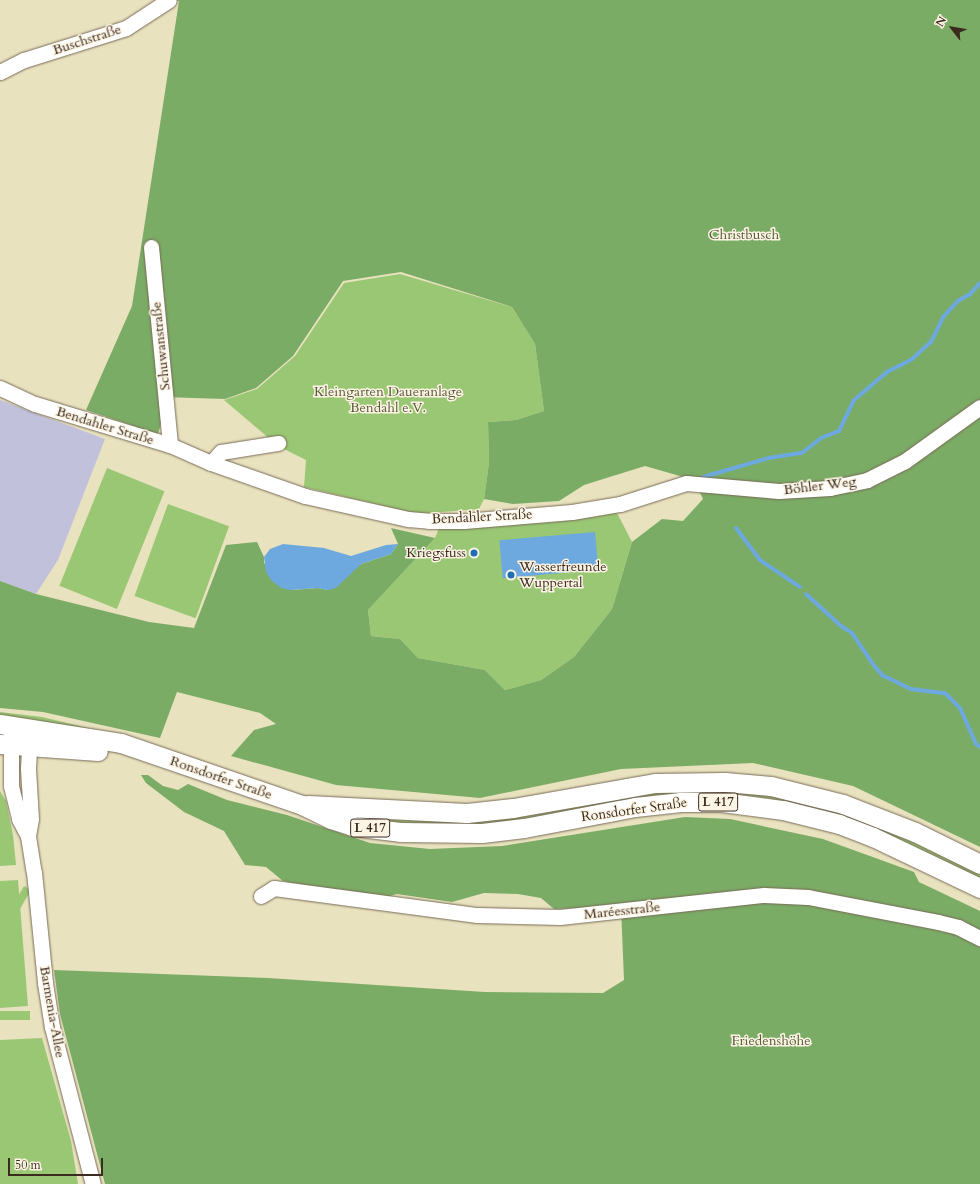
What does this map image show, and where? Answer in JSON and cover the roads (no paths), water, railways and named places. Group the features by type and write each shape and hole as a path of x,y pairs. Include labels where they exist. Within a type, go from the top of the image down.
{"main road":[{"name":"Ronsdorfer Straße","path":"6,725 30,738"},
{"name":"Ronsdorfer Straße","path":"5,745 30,738 121,743 140,751 302,805 331,819 352,826 442,834 524,828 635,807 681,802 722,802 759,806 804,814 862,832 917,856 980,888"},
{"name":"Ronsdorfer Straße","path":"302,805 467,813 514,808 655,783 696,781 740,783 793,790 842,804 915,832 980,864"}],"street":[{"name":"Buschstraße","path":"0,72 24,60 126,28 169,0"},
{"name":"Schuwanstraße","path":"151,247 170,445"},
{"name":"Bendahler Straße","path":"0,388 34,404 170,445 211,463 305,496 429,521 464,521 572,512 620,504 686,483"},
{"name":"Böhler Weg","path":"686,483 779,491 830,488 867,480 905,461 980,407"},
{"path":"211,463 221,452 278,443"},
{"name":"Barmenia-Allee","path":"6,725 5,745 11,786 20,819 28,836"},
{"name":"Barmenia-Allee","path":"30,738 31,819 28,836 52,1027 93,1184"},
{"name":"Barmenia-Allee","path":"0,772 11,786"},
{"name":"Maréesstraße","path":"261,896 274,888 477,915 560,917 764,896 808,897 938,922 958,927 980,938"}],"water":[{"path":"595,532 598,570 503,578 499,540"},
{"path":"283,544 324,548 351,556 386,545 398,544 391,554 361,564 336,588 327,590 318,588 291,590 281,588 271,580 266,572 264,557 270,549"}],"waterway":[{"path":"703,477 769,458 802,453 821,438 839,431 854,400 887,372 912,359 931,342 943,317 958,301 970,294 980,283"},
{"path":"736,528 760,560 800,587"},
{"path":"806,594 841,626 852,633 882,675 911,689 945,693 960,708 976,744 980,747"}],"place":[{"name":"Kriegsfuss","path":"474,553"},
{"name":"Wasserfreunde Wuppertal","path":"511,575"}],"park label":[{"name":"Christbusch","path":"744,235"},
{"name":"Kleingarten Daueranlage Bendahl e.V.","path":"388,400"},
{"name":"Friedenshöhe","path":"771,1041"}]}
